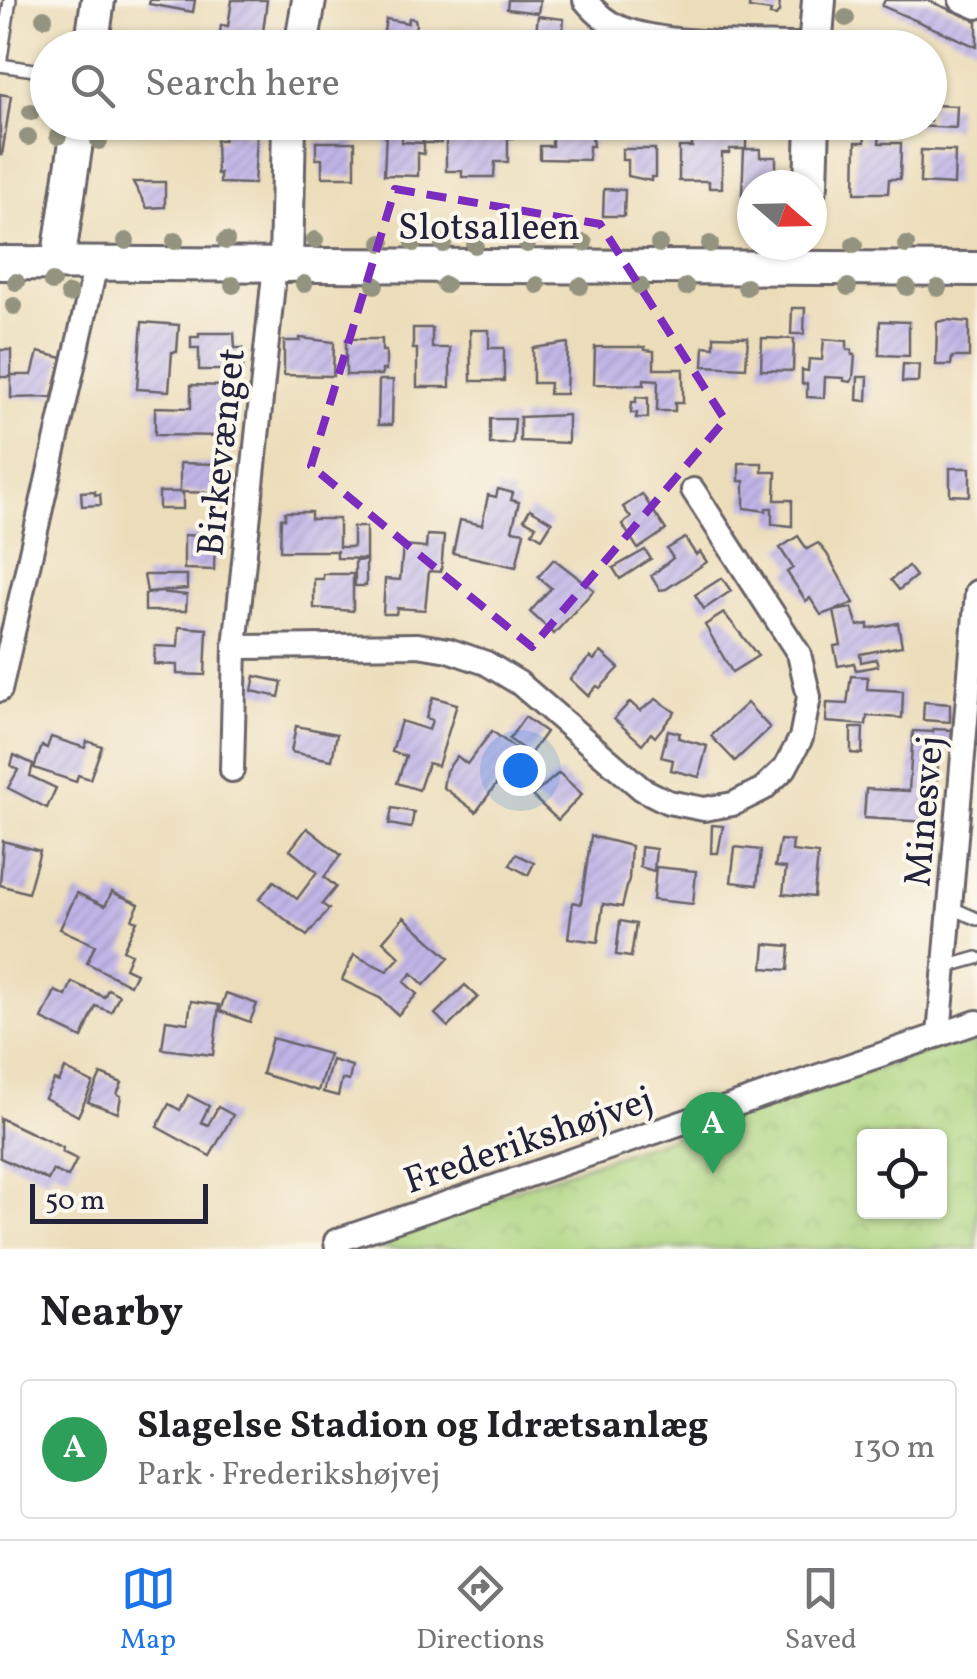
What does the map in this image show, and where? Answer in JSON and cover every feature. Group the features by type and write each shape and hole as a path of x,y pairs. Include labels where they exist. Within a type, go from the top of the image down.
{"street":[{"path":"94,30 98,0"},
{"path":"304,30 309,0"},
{"path":"585,0 598,14 626,30"},
{"path":"816,30 819,0"},
{"path":"962,0 977,6"},
{"path":"58,262 77,140"},
{"path":"281,265 288,140"},
{"path":"812,170 813,140"},
{"name":"Slotsalleen","path":"0,262 281,265 737,258"},
{"name":"Slotsalleen","path":"827,258 977,269"},
{"path":"0,690 4,658 96,264"},
{"name":"Birkevænget","path":"232,770 235,647 281,265"},
{"path":"235,647 418,644 448,650 486,663 518,684 642,789 668,802 704,809 734,804 763,789 785,768 801,738 809,697 799,654 693,490"},
{"name":"Minesvej","path":"939,1036 977,592"},
{"name":"Frederikshøjvej","path":"337,1249 336,1241 977,1022"}],"lane":[{"path":"10,0 0,65 30,69"},
{"path":"950,907 977,919"},
{"path":"945,968 977,958"}],"highlighted area":[{"path":"395,189 600,224 725,420 532,647 311,466"}],"green space":[{"path":"977,1035 977,1249 343,1247"}],"building":[{"path":"150,0 195,0 193,12 149,4"},
{"path":"232,0 267,0 263,30 220,30 221,25 228,26"},
{"path":"508,0 540,0 538,13 507,9"},
{"path":"750,0 780,0 779,12 776,16 770,15 771,11 749,8"},
{"path":"885,0 927,0 977,21 977,47 947,34 947,30 938,30 882,6"},
{"path":"538,16 564,19 563,30 536,30"},
{"path":"409,18 415,19 415,30 384,30 386,19 408,23"},
{"path":"0,94 11,96 2,155 0,155"},
{"path":"947,106 957,106 956,128 947,128"},
{"path":"216,140 257,140 254,184 220,183"},
{"path":"386,140 441,140 424,143 424,154 418,153 418,176 384,175"},
{"path":"446,140 508,140 508,162 495,162 494,177 462,177 462,171 446,171"},
{"path":"552,140 592,140 593,146 589,146 589,160 540,159 540,146 552,146"},
{"path":"692,140 746,140 746,149 760,149 760,157 776,157 776,170 743,170 744,149 730,149 729,153 722,153 722,188 709,188 709,181 679,181 679,147 692,147"},
{"path":"316,142 355,142 355,177 322,177 322,159 316,159"},
{"path":"856,142 901,143 900,179 889,179 888,193 855,193"},
{"path":"622,149 655,149 655,177 651,181 628,176 628,160 622,160"},
{"path":"921,150 955,151 954,185 920,183"},
{"path":"133,182 165,182 165,207 147,208"},
{"path":"604,189 625,190 624,216 603,216"},
{"path":"792,308 805,308 804,334 791,334"},
{"path":"880,321 909,322 909,356 879,355"},
{"path":"142,322 179,325 169,391 137,389"},
{"path":"937,322 969,322 969,357 952,357 951,365 936,365"},
{"path":"413,328 432,328 432,348 450,348 450,387 417,387"},
{"path":"470,330 489,330 489,348 504,348 504,381 471,381"},
{"path":"199,333 234,333 235,348 243,348 243,370 199,370 199,348 191,348 191,337 199,337"},
{"path":"714,336 748,337 746,368 703,366 704,346 714,347"},
{"path":"300,338 334,342 333,376 284,375 284,341"},
{"path":"762,338 794,339 793,371 761,370"},
{"path":"346,339 382,339 386,370 382,370 382,375 346,375"},
{"path":"824,339 847,341 847,350 855,355 853,378 851,382 825,377 824,398 807,397 802,370 808,371 809,359 822,360"},
{"path":"568,343 566,394 549,394 550,383 533,383 533,348"},
{"path":"595,347 645,347 654,351 654,369 683,369 683,403 675,403 675,411 657,411 658,380 644,379 644,385 594,384"},
{"path":"0,350 11,350 11,377 0,377"},
{"path":"38,352 62,358 52,397 11,398 11,375 32,375"},
{"path":"903,364 919,365 918,382 902,382"},
{"path":"858,377 868,377 867,401 857,400"},
{"path":"379,380 393,380 392,425 378,425"},
{"path":"191,385 226,386 229,436 155,435 155,407 191,408"},
{"path":"636,397 648,398 648,418 636,418 637,413 631,413"},
{"path":"568,415 568,443 520,441 520,417"},
{"path":"490,419 515,419 513,444 490,444"},
{"path":"180,463 216,464 216,493 180,492"},
{"path":"739,463 762,463 762,472 776,472 775,500 792,500 792,526 772,524 772,508 744,508"},
{"path":"950,468 970,468 970,496 950,495"},
{"path":"498,489 513,493 511,500 519,502 512,530 524,532 516,567 453,553 460,520 482,525 488,495 496,497"},
{"path":"95,491 95,495 100,494 101,505 82,506 81,492"},
{"path":"159,492 183,492 183,509 159,509"},
{"path":"642,494 666,530 638,549 622,524 631,518 623,507"},
{"path":"530,509 552,522 542,538 532,532 536,526 524,519"},
{"path":"285,512 311,512 311,519 339,519 339,547 353,547 353,527 366,527 366,559 337,558 337,551 280,551 281,518 285,519"},
{"path":"184,535 215,537 214,570 184,569"},
{"path":"427,535 444,536 441,572 429,571 425,610 397,608 396,614 383,614 385,579 400,580 403,546 426,548"},
{"path":"798,536 807,549 818,543 854,603 821,615 810,598 806,601 787,572 793,568 780,548"},
{"path":"685,538 696,555 700,552 707,562 660,590 651,576 673,558 667,549"},
{"path":"645,550 651,559 620,579 613,568"},
{"path":"554,559 594,590 554,634 530,612 551,588 538,577"},
{"path":"366,560 366,586 355,586 355,561"},
{"path":"908,566 916,576 899,590 891,580"},
{"path":"323,574 353,574 353,611 314,608 314,579 323,579"},
{"path":"144,575 187,575 187,589 147,592"},
{"path":"722,578 731,591 704,609 695,595"},
{"path":"145,594 187,595 186,611 145,611"},
{"path":"852,608 858,626 868,624 868,629 898,623 902,646 860,654 861,662 876,659 878,666 856,670 854,663 838,666 834,646 841,645 834,611"},
{"path":"724,613 758,656 732,672 705,625"},
{"path":"179,627 207,629 205,675 177,674 177,665 154,664 155,646 178,647"},
{"path":"601,652 619,668 588,696 570,679 590,657 594,660"},
{"path":"255,676 282,682 279,697 252,691"},
{"path":"851,676 868,677 867,689 903,691 902,718 867,716 866,725 826,722 827,703 847,704"},
{"path":"433,697 457,704 438,766 428,763 419,790 397,783 406,756 392,752 401,721 429,730 432,720 426,718"},
{"path":"656,699 675,712 655,737 651,733 642,744 614,719 630,702 640,711"},
{"path":"924,702 950,704 950,722 923,720"},
{"path":"747,703 770,728 735,761 711,736"},
{"path":"525,717 546,732 530,754 509,739"},
{"path":"296,726 337,734 332,760 291,752"},
{"path":"851,728 863,728 862,754 851,753"},
{"path":"668,730 680,733 678,738 707,746 699,777 671,770 673,760 661,757"},
{"path":"952,730 951,743 939,742 937,779 931,779 928,822 864,818 866,789 909,791 913,731"},
{"path":"492,731 520,752 476,812 443,787 446,771 457,756 467,764"},
{"path":"51,737 85,748 87,741 102,746 90,779 78,775 76,782 34,768 42,746 47,748"},
{"path":"14,755 33,764 30,776 56,788 47,808 8,788 18,770 11,766"},
{"path":"559,773 582,794 558,820 532,796"},
{"path":"392,808 414,812 411,828 389,824"},
{"path":"712,825 723,826 718,853 711,853"},
{"path":"307,828 341,855 324,877 336,887 322,904 329,909 307,936 259,899 274,881 297,899 317,872 290,850"},
{"path":"591,836 631,846 622,907 603,904 598,942 568,938 573,902 581,904"},
{"path":"780,840 793,841 792,851 818,854 814,897 783,894 786,868 775,867"},
{"path":"3,841 40,851 28,893 0,885"},
{"path":"641,847 656,849 654,871 640,867"},
{"path":"735,847 761,850 757,885 731,882"},
{"path":"516,854 534,863 528,875 510,865"},
{"path":"656,867 696,871 693,904 653,900"},
{"path":"112,892 139,904 132,919 137,921 123,950 131,954 125,968 136,973 130,985 87,963 95,945 60,929 77,893 105,906"},
{"path":"404,917 449,958 424,985 412,973 404,982 417,994 398,1015 380,998 342,980 354,955 387,971 400,957 383,941"},
{"path":"620,921 636,924 631,957 616,955"},
{"path":"765,944 790,946 788,970 763,968"},
{"path":"72,982 104,997 108,989 119,995 111,1012 96,1006 82,1038 42,1019 55,991 66,996"},
{"path":"465,985 478,997 448,1027 435,1014"},
{"path":"226,993 257,1004 250,1022 220,1011"},
{"path":"191,1001 219,1005 213,1055 162,1049 166,1020 188,1023"},
{"path":"272,1038 329,1054 318,1091 262,1074"},
{"path":"332,1060 352,1066 349,1081 342,1079 338,1096 323,1092"},
{"path":"65,1069 93,1083 78,1116 45,1098"},
{"path":"101,1074 122,1083 117,1094 121,1096 118,1113 88,1102"},
{"path":"188,1095 209,1106 201,1122 208,1125 218,1107 233,1115 210,1156 157,1127 169,1104 180,1110"},
{"path":"0,1118 63,1148 62,1152 77,1159 68,1177 53,1170 48,1180 0,1158"}],"place":[{"name":"Slagelse Stadion og Idrætsanlæg","path":"713,1174"}]}
